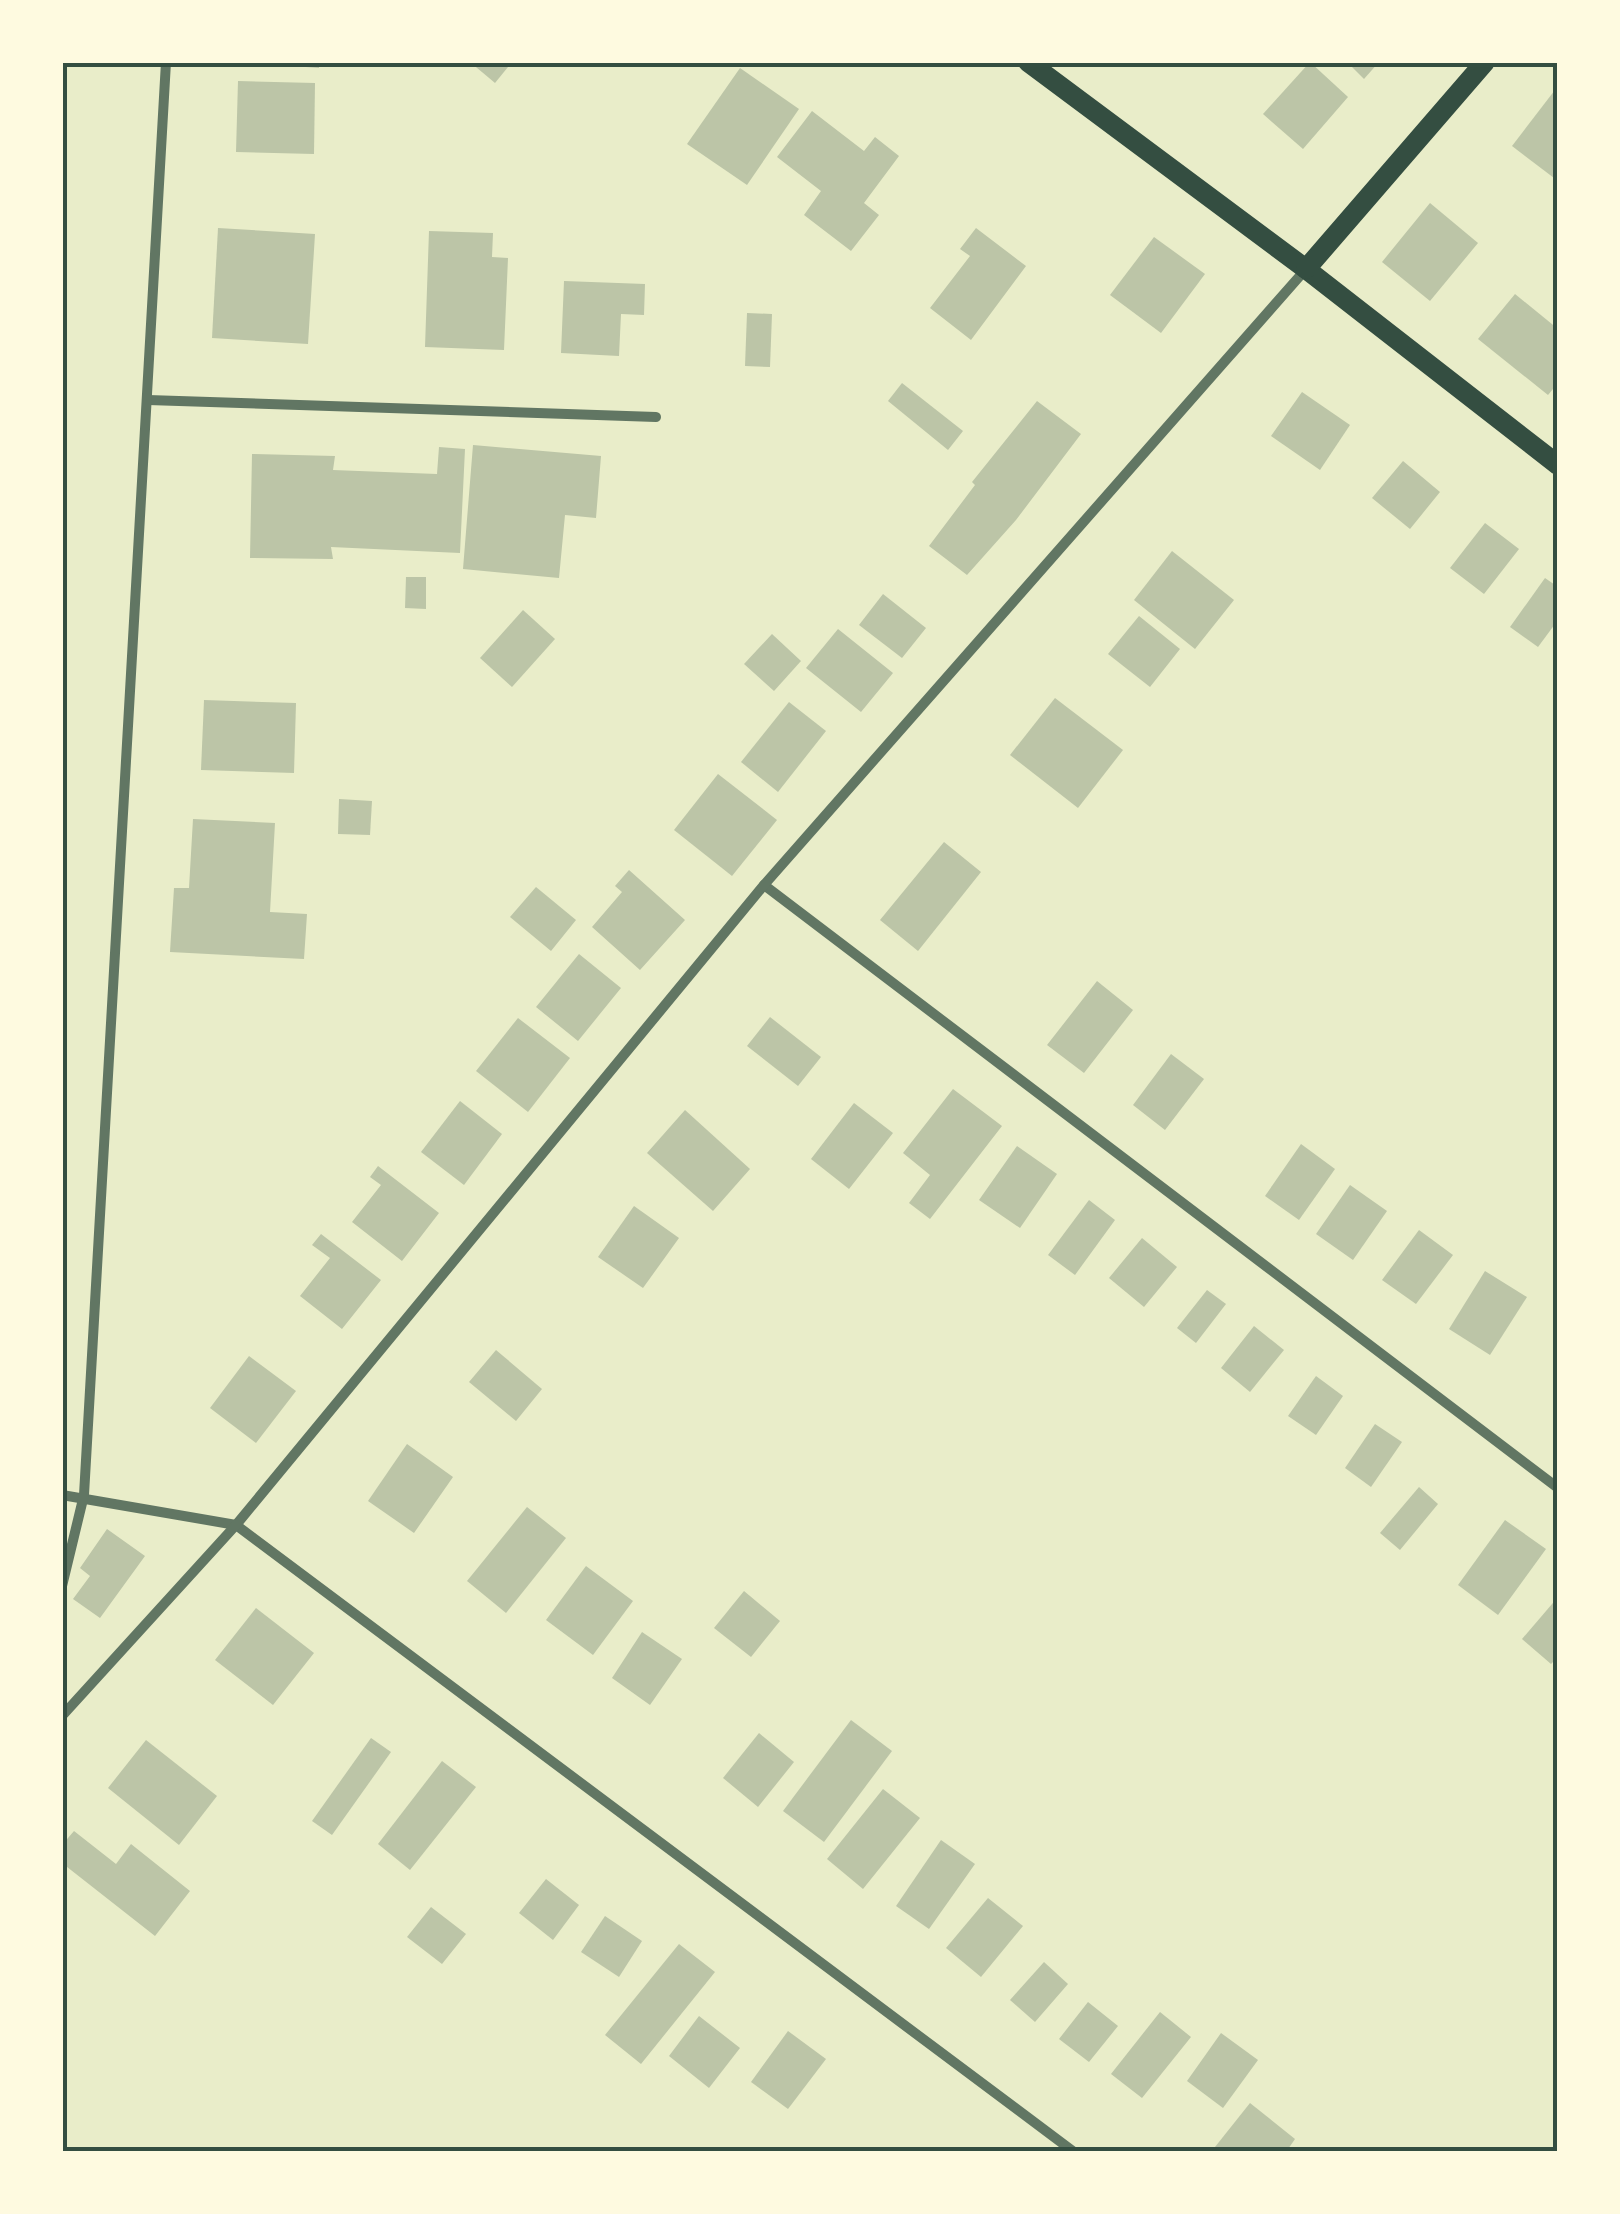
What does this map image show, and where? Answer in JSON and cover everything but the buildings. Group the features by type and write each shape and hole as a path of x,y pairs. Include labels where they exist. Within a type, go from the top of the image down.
{"main road":[{"path":"1028,62 1306,269 1558,465"},
{"path":"1306,269 1484,62"}],"street":[{"path":"62,1586 84,1495 166,62"},
{"path":"62,1716 236,1525 764,884 1306,269"},
{"path":"148,400 656,417"},
{"path":"764,884 1558,1488"},
{"path":"62,1495 84,1495 236,1525 1074,2152"}]}
